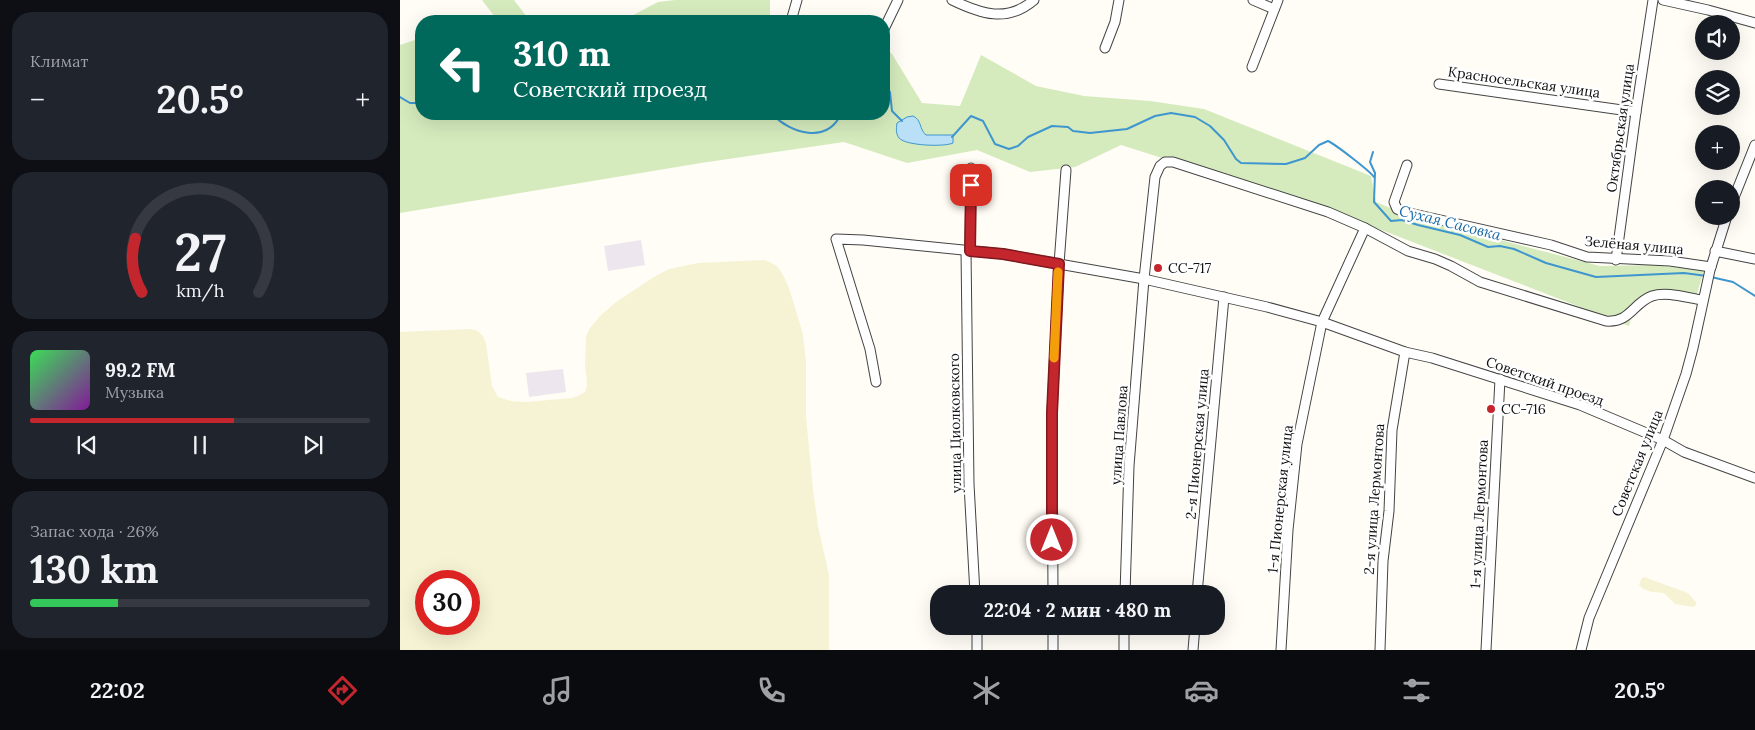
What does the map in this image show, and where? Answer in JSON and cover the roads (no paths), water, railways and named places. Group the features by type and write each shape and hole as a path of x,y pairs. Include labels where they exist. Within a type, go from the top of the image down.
{"street":[{"path":"792,15 797,0"},
{"path":"890,17 898,0"},
{"path":"952,0 972,10 1002,14 1020,10 1034,0"},
{"path":"1105,48 1115,22 1120,0"},
{"path":"1253,0 1274,10"},
{"path":"1252,67 1278,0"},
{"name":"Октябрьская улица","path":"1616,260 1653,0"},
{"path":"1663,0 1755,23"},
{"name":"Красносельская улица","path":"1439,84 1636,112"},
{"path":"1740,184 1754,152"},
{"path":"1144,278 1155,177 1160,166 1165,162 1173,162 1306,205 1366,228 1393,244 1408,251 1435,259 1480,282 1606,322 1620,321 1645,300 1655,295 1675,295 1702,300"},
{"name":"Зелёная улица","path":"1407,164 1394,202 1397,209 1404,212 1550,245 1587,257 1616,260 1670,261 1710,269"},
{"name":"улица Циолковского","path":"971,168 968,251 969,484 975,585"},
{"path":"1053,585 1052,413 1059,264 1066,170"},
{"path":"1710,269 1724,225"},
{"path":"1322,322 1366,228"},
{"name":"Советский проезд","path":"876,382 870,349 836,240 863,240 1003,254 1144,278 1267,307 1322,322 1405,352 1580,406 1663,440 1684,452 1755,478"},
{"path":"1715,251 1755,259"},
{"name":"Советская улица","path":"1581,650 1589,618 1663,440 1693,348 1710,269"},
{"name":"улица Павлова","path":"1125,585 1129,466 1144,278"},
{"name":"2-я Пионерская улица","path":"1199,585 1224,297"},
{"name":"1-я Пионерская улица","path":"1281,650 1288,530 1297,444 1322,322"},
{"name":"2-я улица Лермонтова","path":"1380,650 1383,561 1389,511 1392,430 1405,352"},
{"name":"1-я улица Лермонтова","path":"1486,650 1500,380"},
{"path":"977,635 977,650"},
{"path":"1053,635 1053,650"},
{"path":"1124,635 1124,650"},
{"path":"1193,650 1194,635"}],"water":[{"path":"913,116 918,120 926,135 953,135 953,143 926,145 903,141 897,135 897,123"}],"waterway":[{"name":"Сухая Сасовка","path":"890,92 892,111 902,121"},
{"name":"Сухая Сасовка","path":"400,97 410,103 415,103"},
{"name":"Сухая Сасовка","path":"952,137 971,116 983,121 995,144 1009,149 1018,146 1028,137 1052,126 1068,127 1073,131 1090,133 1127,129 1155,116 1171,113 1195,117 1210,126 1224,140 1236,159 1241,163 1286,164 1305,158 1319,145 1328,141 1374,177"},
{"name":"Сухая Сасовка","path":"779,120 789,127 808,133 827,129 837,120"},
{"name":"Сухая Сасовка","path":"1373,152 1370,162 1375,173 1374,202 1391,221 1402,220 1460,235 1488,247 1500,246 1514,249 1546,263 1596,277 1684,273 1707,276"},
{"name":"Сухая Сасовка","path":"1711,277 1733,282 1755,296"}],"place":[{"name":"СС-717","path":"1158,268"},
{"name":"СС-716","path":"1491,409"}]}
